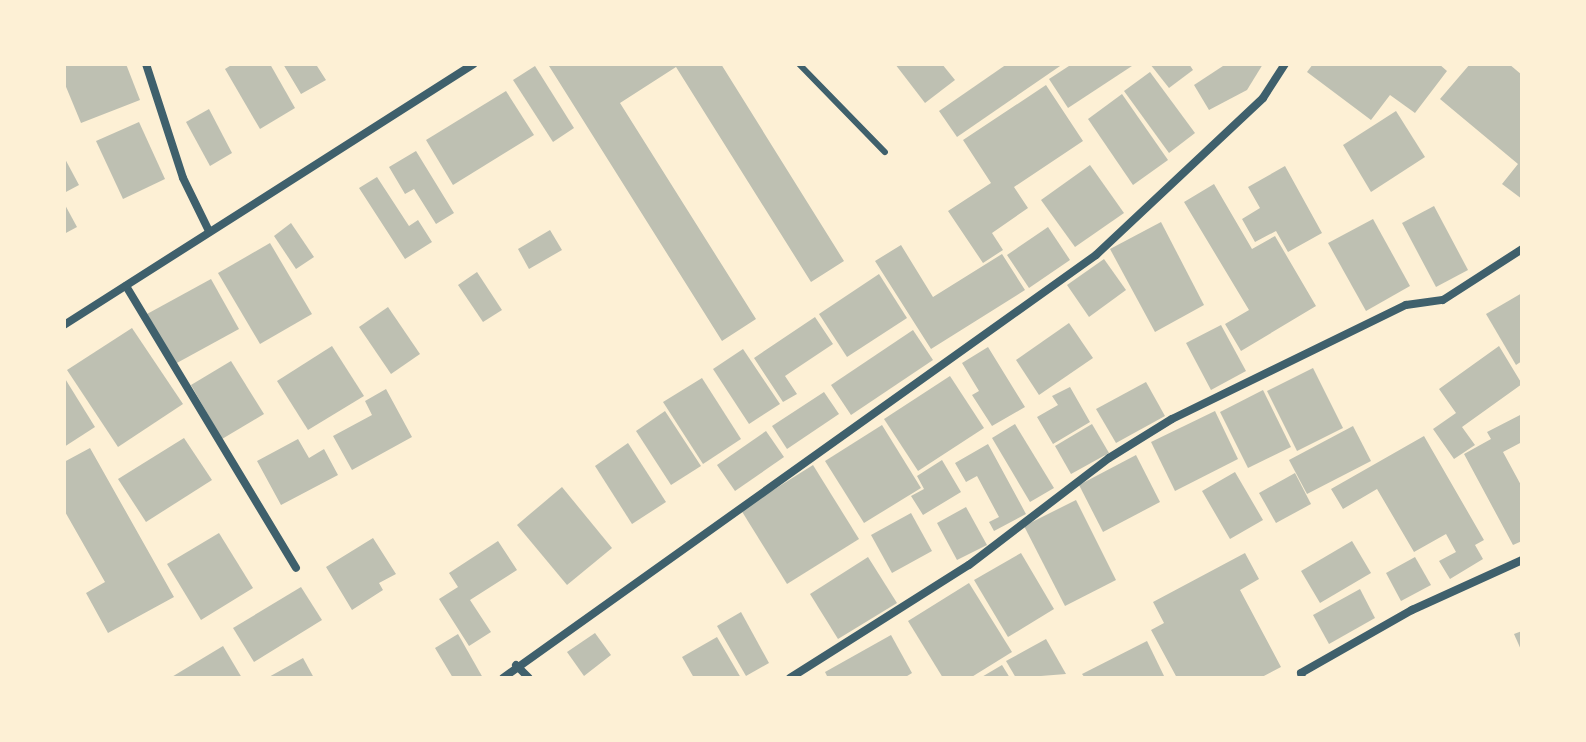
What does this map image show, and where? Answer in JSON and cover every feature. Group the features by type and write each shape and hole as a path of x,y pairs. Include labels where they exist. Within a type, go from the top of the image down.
{"street":[{"path":"146,64 183,178 209,231"},
{"path":"64,325 473,64"},
{"path":"503,678 516,665 1096,255 1263,98 1285,64"},
{"path":"790,678 969,565 1096,467 1172,419 1406,305 1443,300 1522,249"},
{"path":"126,286 296,568"},
{"path":"1302,678 1301,673 1412,610 1522,560"},
{"path":"516,665 529,678"}],"lane":[{"path":"799,64 885,152"}],"building":[{"path":"64,64 126,64 140,100 81,123 64,82"},
{"path":"233,64 270,64 295,108 260,129 225,69"},
{"path":"283,64 321,64 317,66 326,80 301,94"},
{"path":"721,64 844,261 811,282 676,67 620,103 756,319 722,341 549,66"},
{"path":"895,64 942,64 955,80 925,103"},
{"path":"1007,64 1063,64 957,137 939,111"},
{"path":"1072,64 1135,64 1068,108 1049,79"},
{"path":"1150,64 1189,64 1193,70 1169,88"},
{"path":"1226,64 1263,64 1247,90 1209,110 1194,85"},
{"path":"1313,64 1439,64 1447,71 1415,113 1390,95 1371,120 1307,72"},
{"path":"1470,64 1509,64 1522,75 1522,199 1502,184 1518,164 1440,99"},
{"path":"535,66 574,128 553,142 513,80"},
{"path":"1150,72 1195,133 1169,153 1124,91"},
{"path":"1046,85 1083,141 1014,187 1028,208 992,233 1003,250 983,263 948,211 991,183 963,140"},
{"path":"506,91 534,135 453,185 426,140"},
{"path":"1122,94 1168,160 1133,185 1088,119"},
{"path":"209,109 232,153 210,166 186,122"},
{"path":"1396,111 1425,157 1371,192 1343,145"},
{"path":"139,122 165,179 123,199 96,141"},
{"path":"416,151 454,213 436,224 414,189 405,194 389,167"},
{"path":"64,157 79,185 64,193"},
{"path":"1090,165 1124,213 1075,247 1041,200"},
{"path":"1285,166 1322,233 1288,252 1276,231 1255,242 1242,219 1260,208 1248,187"},
{"path":"377,177 409,226 418,220 432,242 405,259 359,188"},
{"path":"1214,184 1252,249 1275,236 1316,306 1241,351 1225,324 1249,310 1184,202"},
{"path":"64,203 77,227 64,234"},
{"path":"1434,206 1468,270 1436,287 1402,223"},
{"path":"1373,219 1410,286 1366,311 1328,243"},
{"path":"1161,222 1204,305 1155,332 1110,249"},
{"path":"291,223 314,257 296,269 274,236"},
{"path":"1048,227 1070,260 1029,288 1007,255"},
{"path":"550,230 562,250 529,269 518,249"},
{"path":"270,243 312,314 260,344 218,273"},
{"path":"901,245 933,297 1002,254 1025,290 931,349 875,261"},
{"path":"1104,259 1126,290 1089,317 1067,285"},
{"path":"477,272 502,310 483,322 458,285"},
{"path":"879,274 907,318 847,357 819,314"},
{"path":"211,279 239,329 175,364 147,314"},
{"path":"1522,293 1522,361 1516,365 1486,314"},
{"path":"388,307 420,354 391,374 359,327"},
{"path":"815,317 833,344 785,376 797,394 783,402 754,358"},
{"path":"1069,323 1093,358 1039,395 1016,360"},
{"path":"1221,325 1246,371 1211,390 1186,343"},
{"path":"132,328 183,404 118,447 67,370"},
{"path":"913,330 933,360 851,415 831,385"},
{"path":"332,346 364,396 308,430 277,381"},
{"path":"1499,346 1522,384 1462,427 1475,445 1454,459 1433,429 1456,413 1439,389"},
{"path":"988,347 1025,407 992,426 972,395 979,391 962,363"},
{"path":"743,349 780,404 749,424 713,369"},
{"path":"231,361 264,414 222,439 191,385"},
{"path":"1313,368 1343,428 1297,451 1267,391"},
{"path":"950,376 984,428 918,471 884,419"},
{"path":"64,377 95,427 64,447"},
{"path":"702,378 741,439 703,464 663,402"},
{"path":"1146,382 1165,416 1116,443 1096,409"},
{"path":"1070,387 1090,422 1053,444 1037,417 1058,405 1052,396"},
{"path":"386,389 412,437 352,470 333,436 372,415 365,401"},
{"path":"1263,390 1291,447 1248,468 1220,412"},
{"path":"824,392 839,414 787,449 772,426"},
{"path":"665,411 701,466 671,485 636,431"},
{"path":"1215,411 1238,459 1175,491 1151,442"},
{"path":"1522,414 1522,442 1503,452 1522,487 1522,541 1513,545 1464,454 1491,439 1487,432"},
{"path":"1015,424 1054,488 1030,502 992,438"},
{"path":"1092,424 1109,453 1071,474 1055,446"},
{"path":"882,425 921,488 864,523 825,461"},
{"path":"1353,426 1371,461 1307,494 1289,460"},
{"path":"766,431 784,457 735,491 717,465"},
{"path":"1424,436 1484,540 1475,545 1483,559 1450,579 1439,561 1456,552 1446,534 1414,552 1377,489 1343,509 1331,489"},
{"path":"184,438 212,480 146,522 118,479"},
{"path":"298,439 309,458 324,449 338,475 281,505 257,461"},
{"path":"628,443 666,502 632,524 595,466"},
{"path":"988,444 1026,514 994,531 989,522 999,517 977,476 966,482 955,463"},
{"path":"90,448 174,597 108,633 86,593 105,582 64,510 64,462"},
{"path":"1136,455 1160,502 1103,532 1079,485"},
{"path":"942,460 961,492 923,515 911,496 924,489 917,476"},
{"path":"813,465 859,539 787,584 741,510"},
{"path":"1235,472 1263,520 1230,539 1202,491"},
{"path":"1295,473 1311,504 1276,523 1259,493"},
{"path":"562,487 612,548 567,585 517,525"},
{"path":"1076,500 1116,580 1065,606 1024,526"},
{"path":"966,507 987,545 957,560 937,523"},
{"path":"911,513 932,551 892,573 871,535"},
{"path":"219,533 253,588 201,620 167,564"},
{"path":"373,538 396,574 379,583 383,590 352,610 326,567"},
{"path":"498,541 517,570 470,600 491,632 469,646 439,599 458,587 449,573"},
{"path":"1352,541 1371,573 1320,603 1301,571"},
{"path":"1021,553 1054,609 1008,637 974,580"},
{"path":"1245,553 1259,579 1240,590 1281,667 1260,678 1177,678 1151,630 1164,623 1153,602"},
{"path":"868,557 897,603 838,639 810,594"},
{"path":"1415,557 1431,585 1401,601 1386,573"},
{"path":"969,583 1012,652 970,678 943,678 908,621"},
{"path":"301,587 322,620 254,662 233,628"},
{"path":"1360,589 1375,618 1329,644 1313,615"},
{"path":"741,612 769,663 746,676 717,626"},
{"path":"1522,631 1522,652 1514,634"},
{"path":"595,633 611,655 584,676 567,652"},
{"path":"458,634 483,678 453,678 435,648"},
{"path":"891,635 912,673 904,678 828,678 825,672"},
{"path":"717,637 741,678 694,678 682,657"},
{"path":"1046,639 1066,674 1016,678 1006,661"},
{"path":"1147,641 1165,678 1085,678 1082,674"},
{"path":"223,646 242,678 170,678"},
{"path":"303,658 314,678 267,678"},
{"path":"1002,665 1010,678 980,678"}]}
